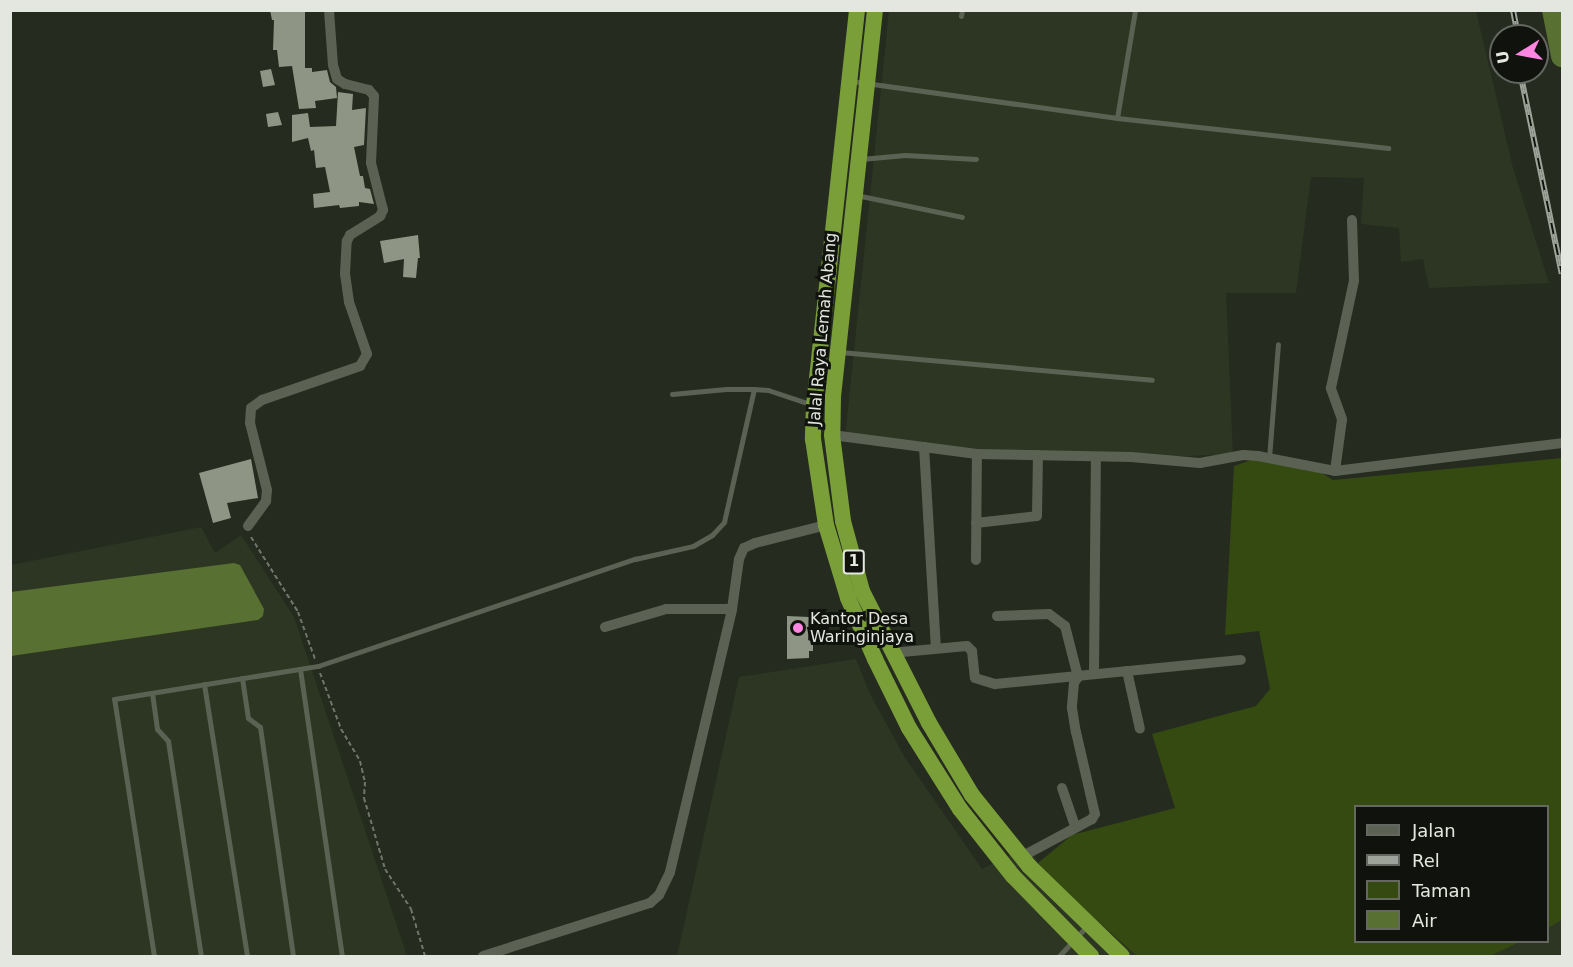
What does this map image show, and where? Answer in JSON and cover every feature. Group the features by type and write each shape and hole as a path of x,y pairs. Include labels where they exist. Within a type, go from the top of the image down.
{"highway":[{"name":"1","path":"857,10 858,82"},
{"name":"1","path":"858,82 874,10"},
{"name":"Jalal Raya Lemah Abang","path":"858,82 858,160 837,351 832,435 843,521 862,591 891,653 972,795 1021,857 1122,957"},
{"name":"Jalal Raya Lemah Abang","path":"858,82 814,405 813,439 826,525 848,598 909,728 960,809 1013,876 1091,957"}],"street":[{"path":"248,526 266,501 267,490 250,423 251,408 262,400 360,366 367,354 349,302 345,274 350,235 380,216 383,210 371,164 374,96 369,90 345,84 337,79 333,65 329,10"},
{"path":"1335,471 1342,419 1331,388 1354,281 1352,220"},
{"path":"832,435 977,454 1096,457 1200,463 1243,455 1335,471 1563,443"},
{"path":"924,447 936,648"},
{"path":"976,560 977,454"},
{"path":"976,523 1037,516 1038,455"},
{"path":"1095,674 1096,457"},
{"path":"483,957 650,903 659,895 670,872 732,609 739,559 744,548 755,543 826,525"},
{"path":"605,627 666,609 732,609"},
{"path":"997,616 1038,612 1049,614 1065,626 1077,677 1074,683 1072,708 1095,814 1092,819 1075,826 1021,857"},
{"path":"891,653 967,646 972,651 975,678 995,684 1241,660"},
{"path":"1126,670 1140,729"},
{"path":"1062,788 1075,826"}],"lane":[{"path":"1117,118 1135,10"},
{"path":"858,82 1117,118 1388,148"},
{"path":"858,160 905,155 976,159"},
{"path":"855,194 962,217"},
{"path":"1269,458 1278,344"},
{"path":"837,351 1152,380"},
{"path":"672,394 726,389 768,390 814,405"},
{"path":"154,957 114,699 318,666 635,559 693,546 712,535 724,522 754,389"},
{"path":"817,639 862,631"},
{"path":"300,669 342,957"},
{"path":"242,678 248,718 260,727 293,957"},
{"path":"204,684 247,957"},
{"path":"152,693 157,729 168,741 201,957"},
{"path":"1059,957 1088,924"}],"path":[{"path":"248,526 251,537 298,612 341,729 360,761 365,782 364,798 385,869 411,909 425,957"}],"shaded area":[{"path":"889,11 1476,11 1489,66 1489,84 1493,84 1513,168 1549,283 1429,288 1423,259 1401,262 1399,228 1361,224 1364,178 1311,177 1296,293 1226,293 1233,454 1117,459 935,449 845,438"},
{"path":"201,527 215,553 241,535 294,617 407,956 11,956 11,565"},
{"path":"856,659 869,692 904,756 982,869 1027,847 1050,879 1137,956 677,956 739,677"},
{"path":"1562,920 1562,956 1490,956 1518,943 1549,943 1549,927"}],"green space":[{"path":"1257,458 1317,470 1333,480 1562,458 1562,920 1549,927 1549,805 1354,805 1354,943 1518,943 1490,956 1137,956 1050,879 1038,863 1072,835 1175,808 1152,734 1256,706 1270,689 1259,631 1225,635 1234,466"}],"water":[{"path":"234,563 240,565 264,609 263,616 258,620 11,656 11,592"}],"building":[{"path":"270,10 305,10 305,68 312,68 312,72 327,70 330,82 336,87 337,98 315,101 316,108 299,109 292,66 279,67 277,50 273,50 274,20 272,20"},
{"path":"271,69 275,85 263,87 260,71"},
{"path":"338,92 353,94 352,110 366,108 364,145 354,147 360,176 363,176 365,188 370,189 374,204 359,202 359,206 340,208 339,205 314,208 313,194 330,192 325,167 316,168 314,150 311,151 308,138 292,142 292,115 308,113 310,127 336,126"},
{"path":"278,112 282,125 268,127 266,114"},
{"path":"418,235 420,258 418,258 416,278 403,277 404,259 384,263 380,241"},
{"path":"251,459 258,498 227,503 231,518 213,523 199,473"},
{"name":"Kantor Desa Waringinjaya","path":"787,616 809,617 808,640 813,642 813,651 809,651 809,658 787,659"}],"waterway":[{"path":"1553,10 1562,56"}],"railway":[{"path":"1513,10 1516,24"},
{"path":"1522,84 1562,274"}],"place":[{"name":"Kantor Desa Waringinjaya","path":"798,628"}]}
